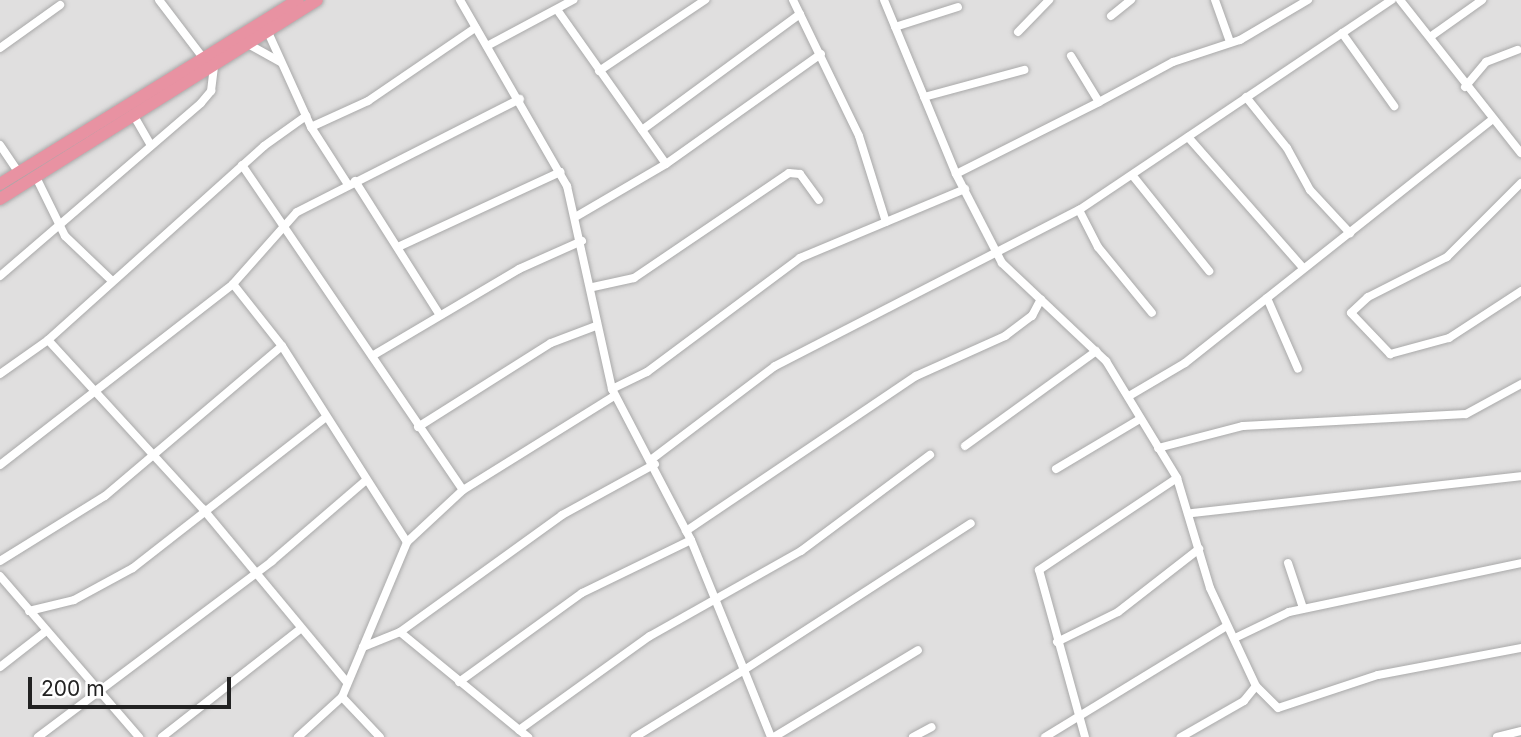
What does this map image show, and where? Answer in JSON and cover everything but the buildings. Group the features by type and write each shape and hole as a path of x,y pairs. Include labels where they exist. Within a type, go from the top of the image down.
{"highway":[{"path":"0,199 134,116 298,0"},
{"path":"0,184 209,62 248,44 317,0"}],"street":[{"path":"0,276 211,91 209,62 159,0"},
{"path":"460,0 520,99 560,172 577,216 593,287 596,326 613,393 653,462 691,540 772,737 918,650"},
{"path":"487,46 558,11 573,0"},
{"path":"598,71 705,0"},
{"path":"793,0 859,136 886,222"},
{"path":"884,0 956,174 995,250 1041,299 1097,351 1129,396 1140,419 1177,478 1192,513 1199,550 1227,626 1237,637 1256,686 1278,708 1378,675 1521,648"},
{"path":"1018,32 1048,0"},
{"path":"1111,16 1131,0"},
{"path":"1215,0 1230,42"},
{"path":"956,174 1099,102 1230,42 1308,0"},
{"path":"363,647 400,632 562,515 653,462 775,366 848,325 935,287 995,250 1079,210 1392,0"},
{"path":"1400,0 1490,121 1521,153"},
{"path":"1430,37 1482,0"},
{"path":"0,48 60,5"},
{"path":"895,27 958,7"},
{"path":"558,11 666,164"},
{"path":"642,130 800,14"},
{"path":"311,127 368,101 475,28"},
{"path":"267,30 311,127 398,247 439,314"},
{"path":"1342,33 1394,106"},
{"path":"248,44 280,62"},
{"path":"1465,88 1486,62 1518,50"},
{"path":"577,216 666,164 821,54"},
{"path":"1071,56 1099,102"},
{"path":"924,97 1024,70"},
{"path":"1246,97 1287,148 1310,190 1350,233"},
{"path":"0,465 233,284 286,223 351,182 520,99"},
{"path":"134,116 151,146"},
{"path":"0,374 48,340 111,280 242,165 306,116"},
{"path":"1129,396 1185,363 1490,121"},
{"path":"1188,137 1303,268"},
{"path":"0,145 18,172"},
{"path":"242,165 286,223 418,427 463,490"},
{"path":"398,247 560,172"},
{"path":"593,287 634,278 726,209 789,173 800,174 819,200"},
{"path":"1133,176 1209,271"},
{"path":"36,177 60,226 76,251 111,280"},
{"path":"1521,183 1447,257 1368,297 1351,313 1390,354 1449,338 1521,291"},
{"path":"298,737 342,697 354,659 363,647 407,542 463,490 647,372 800,258 965,189"},
{"path":"1079,210 1098,247 1152,313"},
{"path":"372,356 439,314 582,241"},
{"path":"233,284 282,346 365,481 407,542"},
{"path":"1267,298 1298,369"},
{"path":"686,531 916,376 1005,336 1032,316 1041,299"},
{"path":"418,427 551,343 596,326"},
{"path":"48,340 203,509 252,575 299,630 336,664 346,681"},
{"path":"0,561 89,507 282,346"},
{"path":"965,446 1097,351"},
{"path":"1158,448 1243,426 1466,414 1521,384"},
{"path":"29,611 101,588 326,417"},
{"path":"1056,469 1140,419"},
{"path":"519,730 546,704 715,599 801,551 930,455"},
{"path":"1192,513 1521,476"},
{"path":"1085,737 1039,570 1177,478"},
{"path":"38,737 95,690 252,575 365,481"},
{"path":"635,737 971,523"},
{"path":"459,682 582,593 691,540"},
{"path":"1057,642 1118,612 1199,550"},
{"path":"1289,563 1303,608"},
{"path":"1237,637 1303,608 1521,563"},
{"path":"0,576 95,690 139,737"},
{"path":"1045,737 1078,713 1227,626"},
{"path":"162,737 299,630"},
{"path":"0,667 46,631"},
{"path":"400,632 527,737"},
{"path":"336,664 354,659"},
{"path":"1181,737 1244,701 1256,686"},
{"path":"342,697 380,737"},
{"path":"913,737 932,727"},
{"path":"1496,737 1521,731"}],"shaded area":[{"path":"0,0 1521,0 1521,737 0,737"}]}
